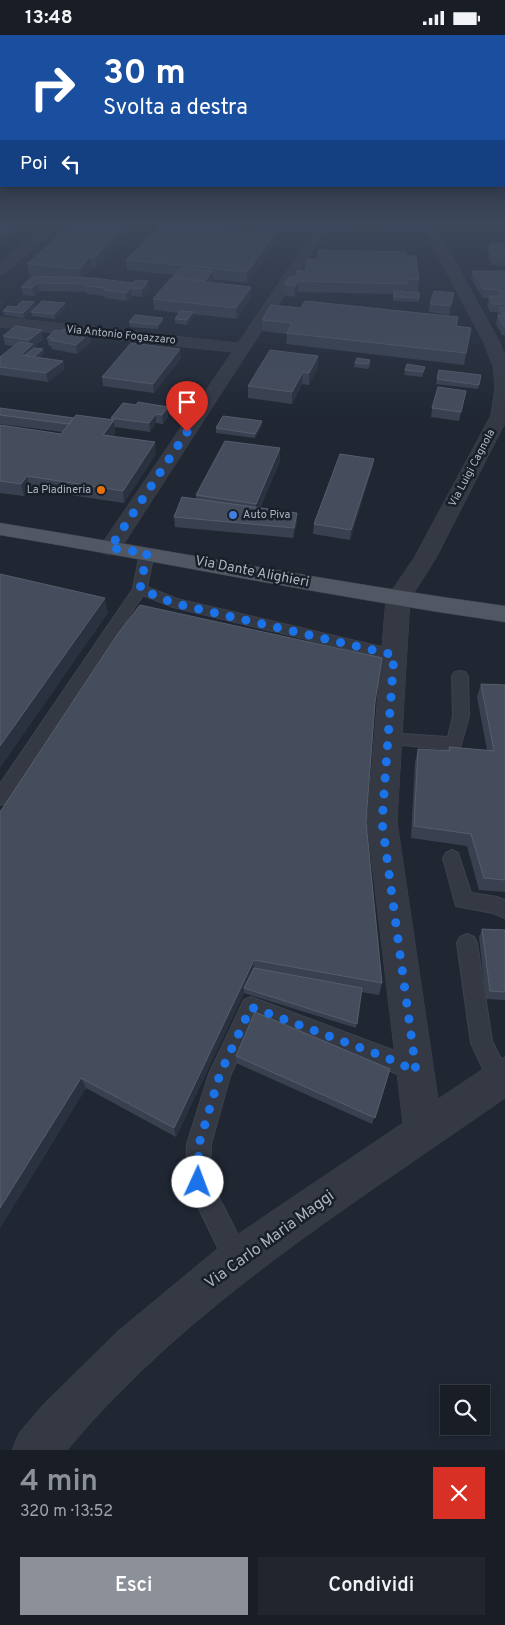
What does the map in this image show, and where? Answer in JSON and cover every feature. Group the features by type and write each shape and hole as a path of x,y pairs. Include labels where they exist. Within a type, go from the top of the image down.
{"main road":[{"name":"Via Dante Alighieri","path":"0,529 147,553 398,599 505,614"}],"street":[{"path":"110,548 282,288"},
{"name":"Via Luigi Cagnola","path":"398,599 425,558 500,415 504,387 498,341 467,288"},
{"name":"Via Antonio Fogazzaro","path":"0,322 242,348"},
{"path":"398,599 382,822 424,1132"},
{"name":"Via Carlo Maria Maggi","path":"36,1450 60,1422 133,1348 238,1260 502,1078"}],"lane":[{"path":"0,798 140,589 147,553"},
{"path":"140,589 173,603 394,655"},
{"path":"388,739 454,745 461,716 460,676"},
{"path":"452,858 463,900 497,905 505,909"},
{"path":"467,943 482,1043 502,1078"},
{"path":"238,1260 198,1182 199,1144 220,1074 251,1007 385,1057 416,1071"}],"building":[{"path":"106,288 131,288 126,293 104,290"},
{"path":"162,288 250,288 236,308 153,299"},
{"path":"505,288 505,304 492,304 489,296 502,296 498,290 484,289"},
{"path":"394,291 419,292 419,298 394,297"},
{"path":"434,291 454,293 450,306 430,304"},
{"path":"22,301 34,302 23,313 3,311 8,306 16,307"},
{"path":"42,301 65,303 54,314 31,312"},
{"path":"305,301 458,317 456,326 471,328 466,353 287,333 292,323 262,320 271,305 301,308"},
{"path":"505,307 504,326 498,316 503,315 499,308"},
{"path":"180,311 193,312 187,320 175,319"},
{"path":"135,315 163,318 158,325 129,322"},
{"path":"16,326 42,330 29,340 3,336"},
{"path":"64,329 90,333 76,345 47,338 55,330 61,331"},
{"path":"19,342 33,344 21,355 63,361 46,373 0,367 0,357"},
{"path":"131,343 180,349 153,384 102,377"},
{"path":"34,348 43,349 34,357 25,355"},
{"path":"270,350 318,356 309,373 303,372 292,392 248,386"},
{"path":"357,358 370,360 368,364 355,363"},
{"path":"407,364 425,367 423,372 405,370"},
{"path":"439,370 481,375 479,385 437,379"},
{"path":"438,387 466,391 461,412 432,408"},
{"path":"138,402 168,407 162,415 156,414 149,423 111,418 123,403 136,405"},
{"path":"0,408 74,418 68,424 0,415"},
{"path":"76,415 114,420 103,435 155,442 123,491 27,476 21,484 0,481 0,425 61,434"},
{"path":"223,416 262,421 255,434 216,428"},
{"path":"225,441 280,448 256,504 196,495"},
{"path":"340,454 374,459 351,530 314,524"},
{"path":"182,497 297,513 294,528 174,517"},
{"path":"0,574 105,598 0,746"},
{"path":"140,605 382,658 375,702 366,822 382,983 254,960 174,1128 81,1078 0,1208 0,812 117,635"},
{"path":"481,684 505,685 505,880 484,878 471,834 414,826 418,749 450,751 449,747 494,751"},
{"path":"482,929 505,930 505,992 490,991"},
{"path":"254,968 362,988 357,1024 244,988"},
{"path":"255,1012 390,1069 375,1118 236,1056"}],"place":[{"name":"La Piadineria","path":"101,490"},
{"name":"Auto Piva","path":"233,515"}],"route":[{"path":"187,432 110,548 147,553 140,589 173,603 394,655 382,822 416,1071 385,1057 251,1007 220,1074 199,1144 198,1182"}]}
